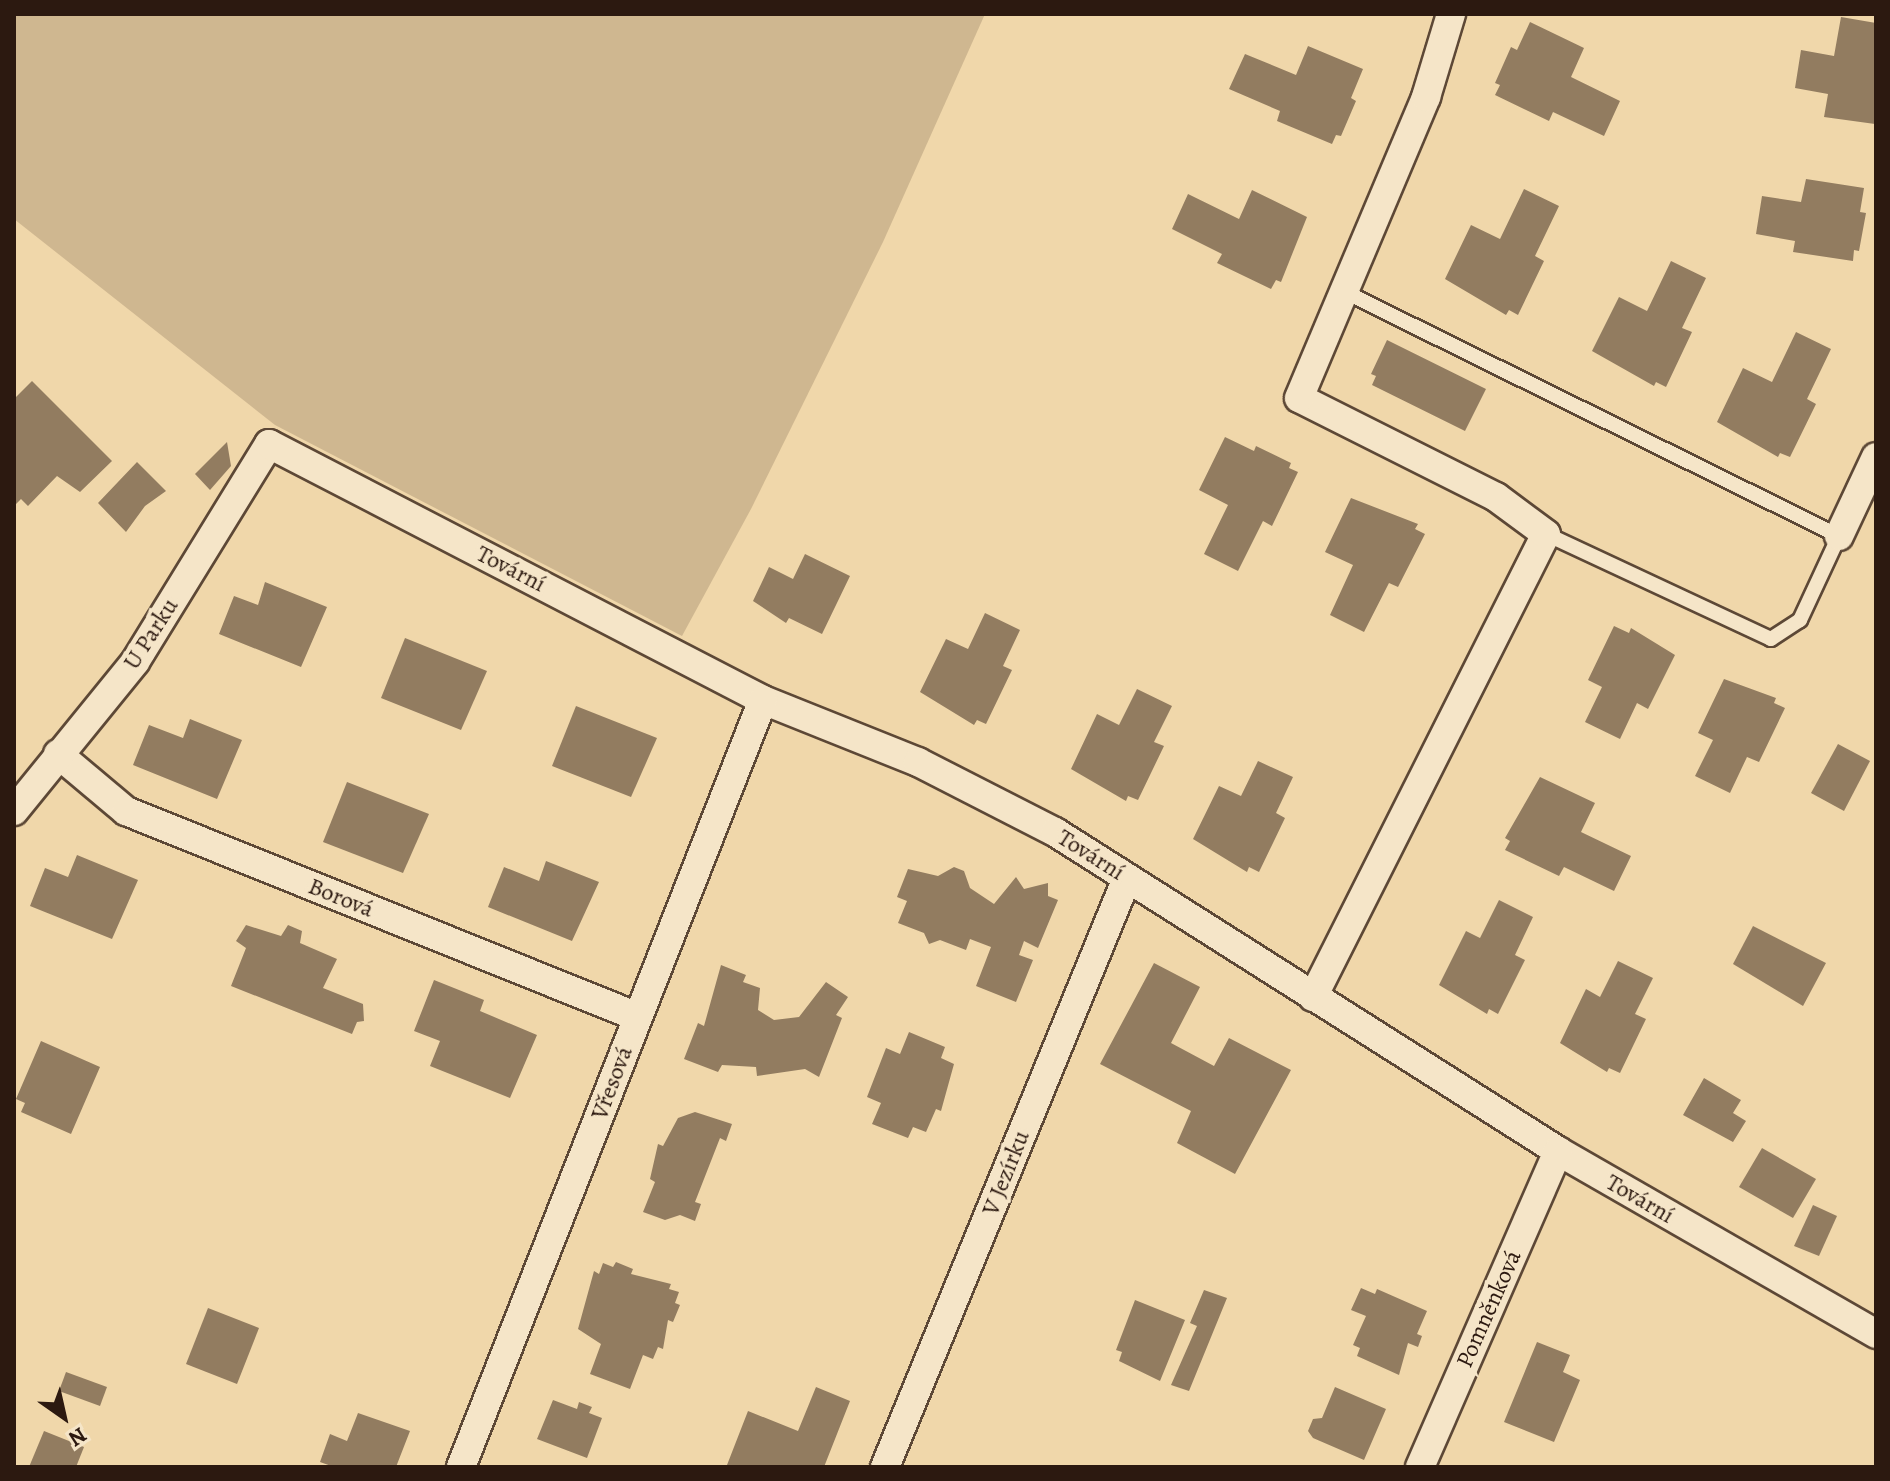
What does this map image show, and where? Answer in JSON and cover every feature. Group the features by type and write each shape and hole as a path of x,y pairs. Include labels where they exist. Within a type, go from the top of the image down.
{"street":[{"path":"1313,997 1546,534 1496,497 1299,398 1426,97 1451,14"},
{"name":"Tovární","path":"269,444 763,700 918,762 1055,832 1558,1151 1876,1334"},
{"name":"U Parku","path":"14,811 135,662 269,444"},
{"path":"1839,536 1876,457"},
{"name":"Vřesová","path":"461,1467 763,700"},
{"name":"Borová","path":"58,754 126,811 638,1017"},
{"name":"V Jezírku","path":"885,1467 1127,878"},
{"name":"Pomněnková","path":"1420,1467 1558,1151"}],"lane":[{"path":"1343,291 1839,536 1800,620 1771,639 1546,534"}],"shaded area":[{"path":"14,14 985,14 883,242 751,509 682,636 275,425 14,219"}],"building":[{"path":"1841,17 1876,23 1875,124 1824,117 1828,94 1795,88 1801,50 1834,56"},
{"path":"1530,22 1584,48 1571,77 1620,101 1604,136 1553,112 1549,121 1495,95 1500,85 1495,83 1511,47 1517,50"},
{"path":"1308,46 1363,69 1351,98 1356,101 1341,136 1336,135 1332,144 1277,121 1280,111 1229,89 1245,54 1296,75"},
{"path":"1806,179 1864,188 1860,212 1866,213 1859,251 1854,250 1853,261 1793,252 1795,241 1756,234 1762,196 1801,202"},
{"path":"1524,189 1559,206 1535,256 1544,261 1518,315 1509,310 1506,315 1445,279 1471,225 1500,239"},
{"path":"1252,190 1307,217 1281,282 1276,280 1271,289 1217,263 1222,254 1172,229 1188,194 1239,219"},
{"path":"1671,261 1706,278 1682,328 1692,332 1666,387 1656,382 1654,386 1592,351 1619,297 1647,311"},
{"path":"1796,332 1831,349 1807,399 1816,404 1790,457 1780,453 1778,457 1717,422 1743,368 1772,382"},
{"path":"1387,340 1486,389 1465,431 1372,385 1376,376 1371,374"},
{"path":"32,381 112,461 80,492 57,476 28,506 21,499 14,506 14,399"},
{"path":"1225,437 1254,451 1256,446 1291,463 1289,468 1298,472 1272,526 1263,521 1238,571 1204,554 1228,505 1199,490"},
{"path":"227,442 231,466 210,490 195,474"},
{"path":"137,462 166,491 145,506 126,532 98,503"},
{"path":"1351,498 1418,524 1415,529 1425,534 1398,587 1389,583 1364,632 1330,615 1353,565 1325,552"},
{"path":"805,554 850,576 822,634 789,618 786,623 753,601 769,567 793,579"},
{"path":"265,582 327,607 301,667 219,634 234,596 258,605"},
{"path":"985,613 1020,630 1003,666 1012,670 986,724 977,720 974,725 920,692 946,639 968,649"},
{"path":"1614,626 1629,633 1631,628 1675,655 1648,709 1637,703 1620,739 1585,722 1602,687 1588,680"},
{"path":"405,638 487,671 461,730 381,698"},
{"path":"1724,679 1776,698 1774,703 1785,708 1759,762 1747,757 1730,793 1695,776 1713,740 1698,733"},
{"path":"1137,689 1172,706 1154,742 1164,746 1138,800 1128,796 1126,801 1071,769 1097,714 1119,725"},
{"path":"576,706 657,738 631,797 552,766"},
{"path":"190,719 242,740 217,799 133,765 149,725 183,738"},
{"path":"1838,744 1870,761 1844,811 1811,793"},
{"path":"1258,761 1293,777 1276,813 1285,818 1259,872 1249,867 1247,872 1193,839 1219,786 1241,796"},
{"path":"1540,777 1595,803 1581,832 1631,856 1614,891 1564,867 1559,876 1505,850 1510,841 1505,838"},
{"path":"347,782 429,814 403,873 323,842"},
{"path":"77,855 138,880 112,939 30,906 45,868 68,877"},
{"path":"546,861 599,882 572,941 488,907 504,867 539,881"},
{"path":"954,867 964,871 970,888 994,904 1016,877 1024,889 1048,883 1048,896 1058,900 1038,948 1024,941 1019,955 1033,960 1016,1002 976,986 991,947 970,939 966,950 940,940 929,944 924,933 898,923 907,901 897,897 908,869 938,876"},
{"path":"1499,900 1533,917 1515,955 1525,960 1498,1014 1489,1009 1487,1014 1439,985 1466,931 1480,938"},
{"path":"246,925 281,936 288,925 302,931 300,943 337,959 323,988 363,1004 364,1021 357,1022 352,1034 231,986 246,948 236,941"},
{"path":"1753,926 1826,963 1803,1006 1733,964"},
{"path":"1618,961 1653,978 1635,1014 1646,1019 1620,1073 1609,1068 1607,1072 1560,1043 1586,989 1600,997"},
{"path":"1154,963 1200,987 1171,1043 1214,1066 1229,1038 1291,1070 1235,1174 1177,1143 1191,1111 1100,1064"},
{"path":"721,965 746,975 743,982 760,988 758,1010 774,1020 799,1017 826,982 848,997 836,1015 842,1018 819,1077 805,1069 757,1076 756,1067 722,1065 718,1072 684,1059 698,1023 704,1026"},
{"path":"434,980 484,1000 480,1011 537,1035 510,1098 430,1066 440,1041 414,1031"},
{"path":"909,1032 945,1047 941,1058 954,1064 941,1111 936,1109 926,1132 913,1127 908,1138 872,1124 881,1103 867,1097 886,1048 900,1054"},
{"path":"41,1041 100,1067 71,1134 21,1112 25,1103 16,1099"},
{"path":"1704,1078 1741,1100 1733,1113 1746,1121 1733,1142 1683,1115"},
{"path":"695,1112 732,1124 726,1141 720,1138 695,1202 701,1204 695,1221 680,1215 665,1220 643,1212 655,1182 650,1179 658,1144 663,1146 678,1118"},
{"path":"1762,1148 1816,1179 1793,1218 1739,1187"},
{"path":"1813,1205 1837,1216 1819,1256 1794,1246"},
{"path":"616,1262 633,1269 631,1274 671,1284 669,1289 679,1292 675,1303 680,1305 673,1322 668,1320 663,1349 658,1347 653,1359 643,1355 630,1389 590,1374 601,1344 578,1329 594,1271 599,1274 603,1263 613,1267"},
{"path":"1361,1288 1375,1294 1377,1289 1427,1311 1417,1334 1422,1336 1418,1347 1408,1343 1399,1375 1357,1356 1360,1348 1353,1345 1366,1316 1351,1310"},
{"path":"1204,1290 1227,1298 1189,1391 1171,1385 1197,1326 1190,1323"},
{"path":"1135,1300 1185,1320 1160,1381 1119,1361 1122,1352 1116,1350"},
{"path":"208,1308 259,1328 237,1384 186,1364"},
{"path":"1537,1342 1570,1355 1563,1372 1580,1380 1554,1442 1504,1422"},
{"path":"66,1372 107,1387 100,1406 59,1391"},
{"path":"816,1387 850,1401 824,1467 727,1465 748,1411 798,1431"},
{"path":"1335,1387 1386,1409 1364,1460 1313,1438 1308,1431 1313,1419 1322,1418"},
{"path":"553,1400 577,1409 579,1402 592,1407 589,1413 602,1418 587,1458 537,1439"},
{"path":"358,1413 410,1431 396,1467 334,1467 320,1462 330,1434 347,1441"},
{"path":"44,1431 84,1447 76,1467 29,1467"}]}
